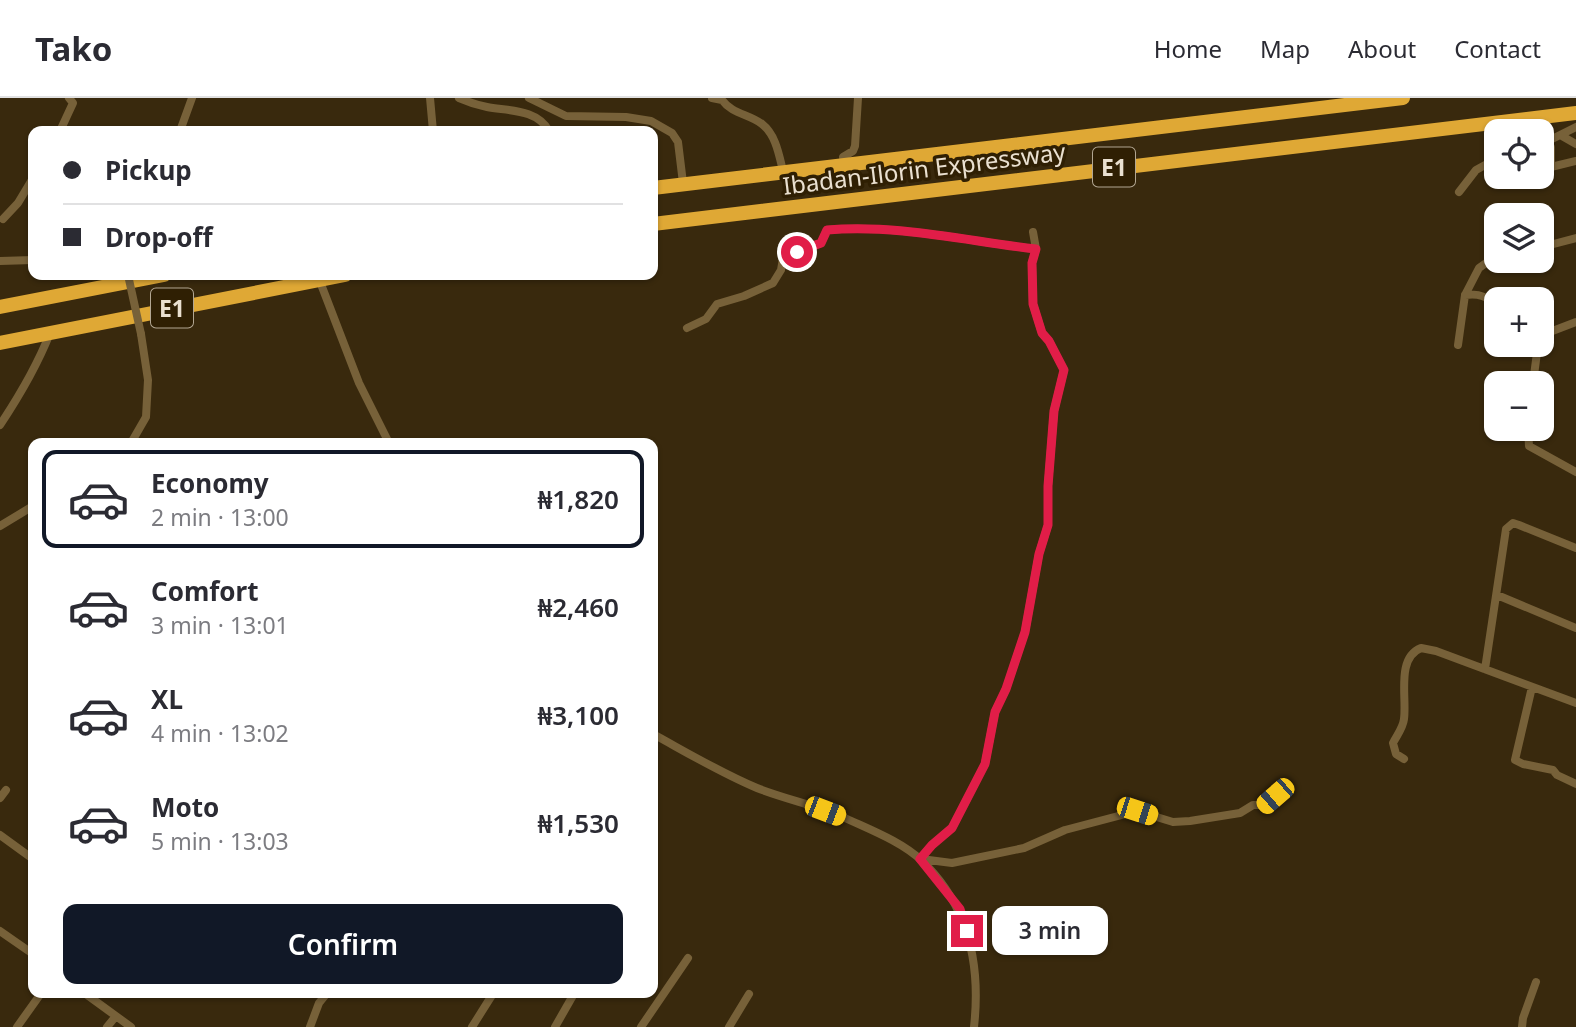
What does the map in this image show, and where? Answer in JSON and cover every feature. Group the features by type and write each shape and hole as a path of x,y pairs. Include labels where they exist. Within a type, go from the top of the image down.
{"highway":[{"name":"Ibadan-Ilorin Expressway","path":"658,187 1403,98"},
{"name":"Ibadan-Ilorin Expressway","path":"658,223 1576,113"},
{"name":"E1","path":"0,307 138,280"},
{"name":"E1","path":"0,343 314,280"}],"street":[{"path":"62,126 73,103 69,98"},
{"path":"182,126 192,98"},
{"path":"430,98 433,126"},
{"path":"459,98 486,107 513,110 536,117 544,126"},
{"path":"529,98 566,116 626,117 652,121 672,133 678,142 683,183"},
{"path":"712,98 722,100 727,107 762,124 774,140 783,171"},
{"path":"844,164 843,157 853,151 855,146 858,98"},
{"path":"178,126 185,118"},
{"path":"1554,139 1576,127"},
{"path":"1562,136 1576,144"},
{"path":"1554,166 1576,161"},
{"path":"1459,192 1476,170 1484,166"},
{"path":"3,219 18,203 28,186"},
{"path":"687,328 706,319 717,304 773,283 782,270 784,253 797,252 821,243 827,230 855,228 921,234 1036,249"},
{"path":"920,859 952,828 985,764 995,712 1006,689 1025,632 1039,554 1048,525 1054,411 1064,370 1042,333 1033,304 1032,263 1036,249 1033,232"},
{"path":"1554,244 1576,238"},
{"path":"0,261 28,260"},
{"path":"1458,345 1465,295 1479,268 1484,264"},
{"path":"129,280 148,380 146,417 134,438"},
{"path":"319,280 359,383 386,438"},
{"path":"1465,295 1484,297"},
{"path":"1554,330 1576,322"},
{"path":"0,425 21,395 50,333"},
{"path":"1527,441 1529,446 1576,472"},
{"path":"0,526 28,509"},
{"path":"1485,670 1506,529 1513,523 1576,548"},
{"path":"1497,596 1576,628"},
{"path":"1404,759 1396,754 1392,743 1404,720 1406,664 1412,653 1421,648 1576,703"},
{"path":"1532,687 1515,760 1553,770 1557,775 1576,784"},
{"path":"658,737 757,788 842,817 890,840 920,859 960,909 967,931 976,987 974,1027"},
{"path":"0,798 6,790"},
{"path":"920,859 952,863 1024,848 1065,830 1137,811 1173,822 1240,813 1253,805 1264,806 1275,796 1289,790"},
{"path":"0,835 28,855"},
{"path":"0,931 28,951"},
{"path":"641,1027 688,958"},
{"path":"1522,1027 1529,997 1536,982"},
{"path":"729,1027 749,994"},
{"path":"17,1027 38,998"},
{"path":"93,998 131,1027"},
{"path":"310,1027 323,998"},
{"path":"472,1027 491,998"},
{"path":"555,1027 572,998"},
{"path":"107,1027 116,1016"}],"route":[{"path":"797,252 821,243 827,230 855,228 1036,249 1032,263 1033,304 1042,333 1064,370 1054,411 1048,525 1039,554 1025,632 1006,689 995,712 985,764 952,828 920,859 960,909 967,931"}]}
